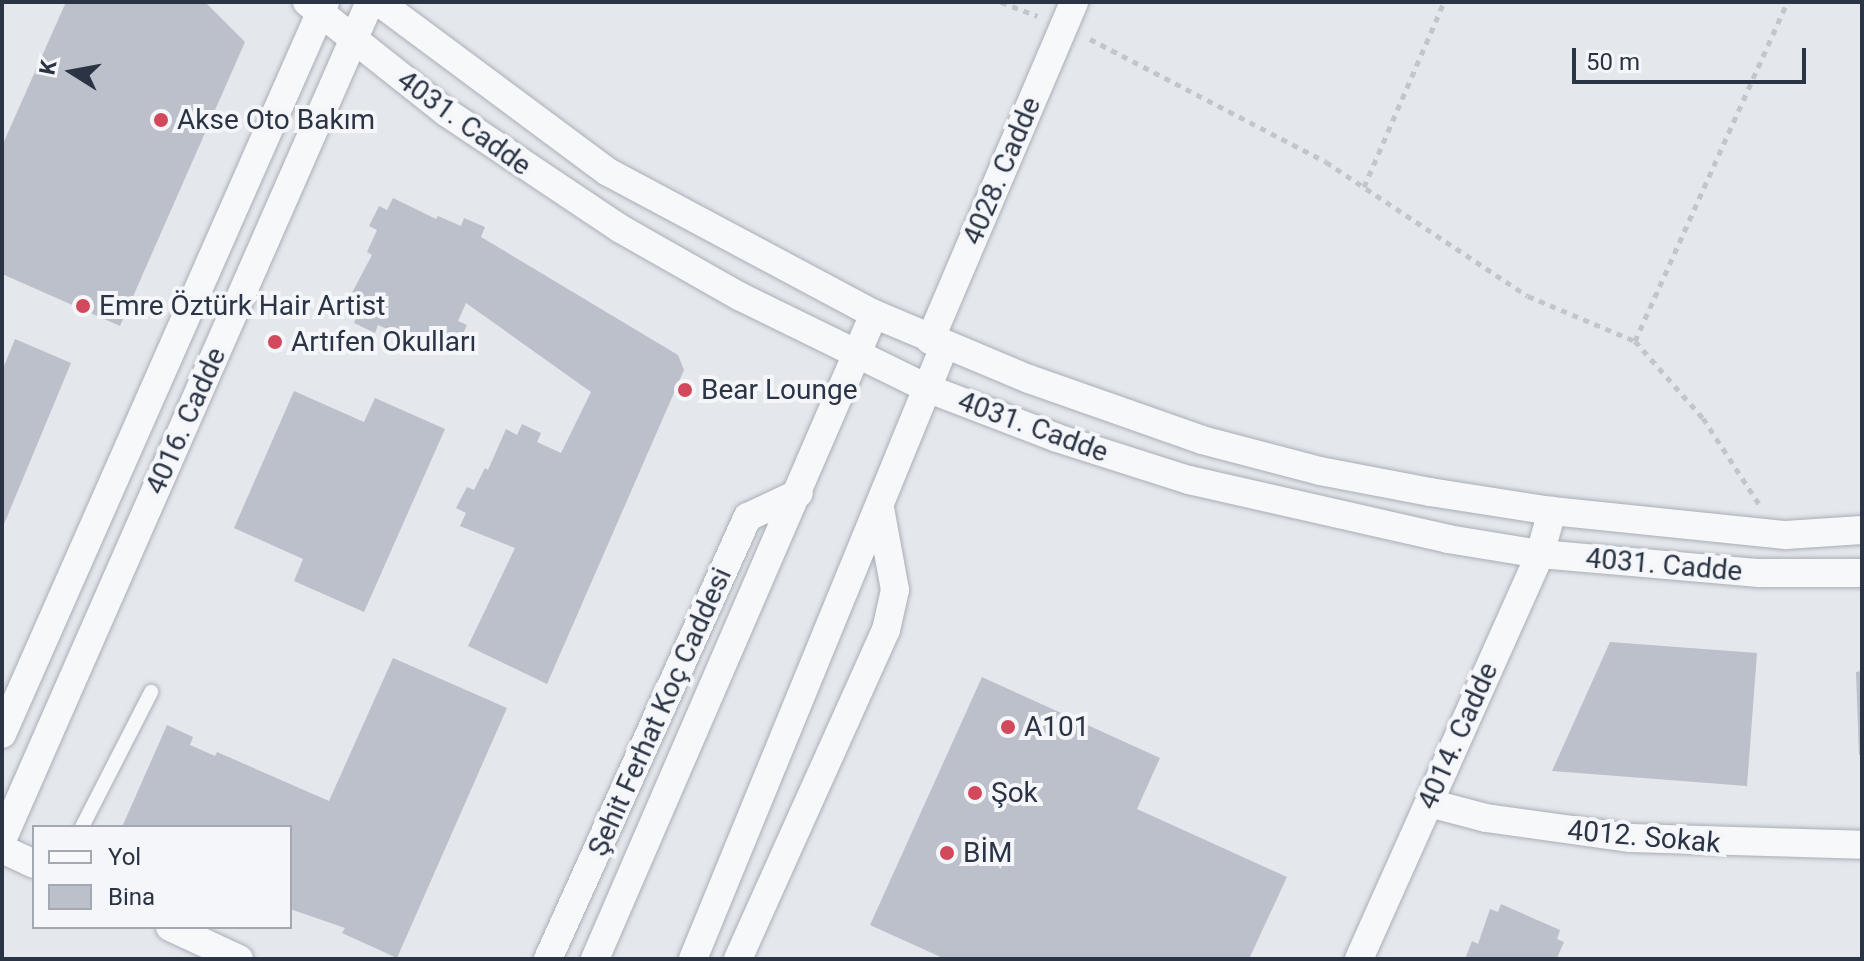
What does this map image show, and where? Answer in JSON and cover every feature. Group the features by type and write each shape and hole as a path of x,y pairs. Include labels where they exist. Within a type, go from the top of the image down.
{"street":[{"name":"4016. Cadde","path":"2,840 370,2"},
{"name":"4031. Cadde","path":"379,2 608,172 874,314 937,344 1202,440 1320,471 1552,511 1775,530 1786,535 1862,530"},
{"name":"4016. Cadde","path":"2,734 317,6"},
{"name":"4031. Cadde","path":"317,6 353,42 525,168 621,229 739,296 929,389 1057,438 1189,480 1356,521 1540,554 1759,573 1862,573"},
{"name":"4028. Cadde","path":"937,344 1069,14"},
{"name":"Şehit Ferhat Koç Caddesi","path":"595,959 859,355 874,314"},
{"path":"693,959 929,389 937,344"},
{"name":"Şehit Ferhat Koç Caddesi","path":"548,959 748,517 799,493"},
{"path":"738,959 886,630 895,590 880,508"},
{"name":"4014. Cadde","path":"1359,959 1540,554 1552,511"},
{"name":"4012. Sokak","path":"1429,803 1486,818 1631,838 1862,845"},
{"path":"2,849 32,863"},
{"path":"174,929 239,959"}],"lane":[{"path":"83,825 151,692"}],"path":[{"path":"1001,2 1069,14 1326,162 1528,296 1635,341 1703,418 1775,530"},
{"path":"1364,187 1444,2"},
{"path":"1635,341 1787,2"}],"building":[{"path":"66,2 205,2 245,42 120,326 2,274 2,146"},
{"path":"393,198 436,219 438,216 461,226 464,218 485,227 481,237 678,355 684,370 547,684 468,646 515,548 460,526 466,513 456,508 467,487 474,490 485,468 488,470 506,429 517,435 522,424 541,433 537,442 561,453 591,392 466,303 458,321 467,325 458,344 447,339 442,351 403,331 401,335 378,325 375,333 354,323 358,313 344,308 372,255 367,252 377,230 369,226 379,206 387,210"},
{"path":"15,339 71,363 2,529 2,371"},
{"path":"294,391 364,422 375,398 445,429 364,612 294,581 303,559 234,528"},
{"path":"1610,642 1757,653 1747,786 1552,771"},
{"path":"393,658 507,708 397,958 342,933 345,928 292,910 292,825 123,825 167,725 193,737 190,745 215,756 217,752 329,801"},
{"path":"1862,671 1862,755 1859,755 1856,672"},
{"path":"982,677 1160,758 1137,809 1287,877 1249,959 945,959 870,925"},
{"path":"1501,904 1560,930 1557,939 1564,942 1557,958 1465,959 1472,941 1478,944 1490,909 1498,912"}],"place":[{"name":"Akse Oto Bakım","path":"161,120"},
{"name":"Emre Öztürk Hair Artist","path":"83,306"},
{"name":"Artıfen Okulları","path":"275,342"},
{"name":"Bear Lounge","path":"685,390"},
{"name":"A101","path":"1008,727"},
{"name":"Şok","path":"975,793"},
{"name":"BİM","path":"947,853"}]}
